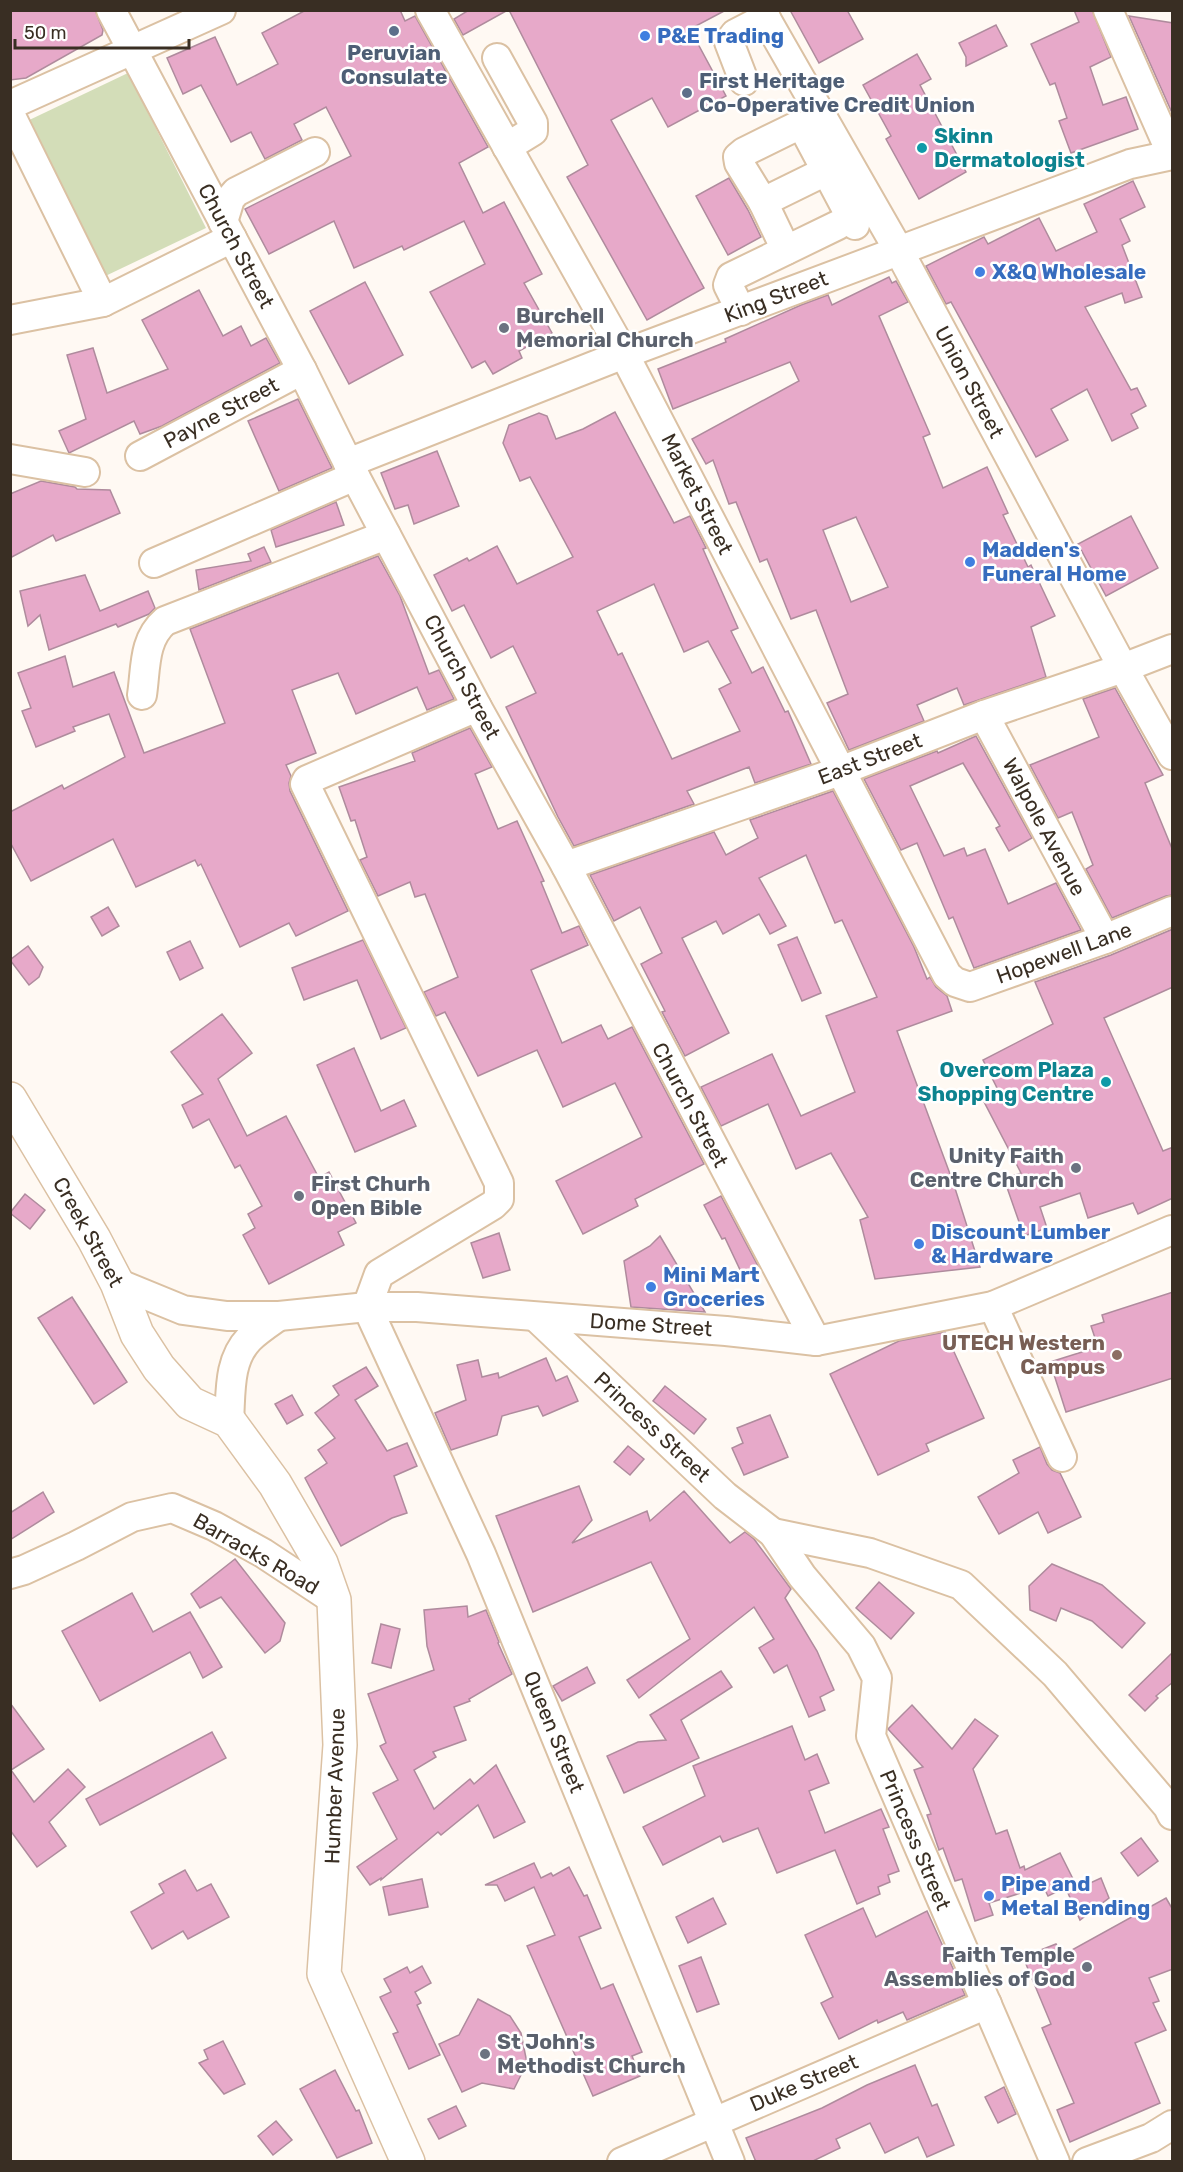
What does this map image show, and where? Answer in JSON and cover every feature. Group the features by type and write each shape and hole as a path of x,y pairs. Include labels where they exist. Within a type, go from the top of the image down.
{"main road":[{"name":"Creek Street","path":"10,1099 82,1218 117,1283 138,1334 159,1368 190,1403 230,1421"},
{"name":"Humber Avenue","path":"230,1421 275,1484 321,1563 334,1600 340,1745 324,1974 408,2162"}],"street":[{"name":"Church Street","path":"111,10 477,707 566,867 816,1341"},
{"path":"10,105 221,10"},
{"name":"Market Street","path":"430,10 624,354 947,975 955,982"},
{"path":"1108,10 1172,155"},
{"path":"744,81 729,42 735,34 764,14"},
{"name":"Union Street","path":"764,14 899,250 1123,669 1173,755"},
{"path":"497,58 533,123 533,131 507,147"},
{"path":"10,114 103,302"},
{"path":"741,311 728,285 731,277 786,250 847,225 803,127 797,126 738,157 739,163 763,202 786,250"},
{"path":"10,320 103,302 228,230 230,199 236,192 315,152"},
{"name":"King Street","path":"154,563 352,469 624,354 1130,164 1172,155"},
{"path":"763,202 818,175"},
{"name":"Payne Street","path":"140,456 302,370"},
{"path":"10,459 85,472"},
{"path":"142,696 148,644 155,630 165,621 386,535"},
{"name":"East Street","path":"566,867 840,771 984,715 1123,669 1173,649"},
{"path":"367,1306 379,1274 493,1205 499,1199 499,1183 305,784 307,780 477,707"},
{"name":"Walpole Avenue","path":"984,715 1105,939"},
{"name":"Hopewell Lane","path":"955,982 970,987 1105,939 1173,911"},
{"name":"Dome Street","path":"117,1283 183,1310 227,1316 279,1316 367,1306 417,1307 726,1331 816,1341 993,1306 1173,1230"},
{"name":"Queen Street","path":"367,1306 481,1554 730,2162"},
{"path":"993,1306 1062,1457"},
{"path":"230,1421 235,1362 248,1340 279,1316"},
{"name":"Princess Street","path":"536,1317 725,1496 772,1533 802,1576 861,1646 878,1678 871,1736 1055,2162"},
{"name":"Barracks Road","path":"10,1574 76,1546 132,1517 172,1508 214,1526 263,1553 334,1600"},
{"name":"Princess Street","path":"772,1533 870,1552 961,1585 1055,1674 1173,1815"},
{"name":"Duke Street","path":"622,2162 987,2004"},
{"path":"1087,2162 1150,2138 1173,2125"}],"green space":[{"path":"128,73 206,228 97,280 23,123"}],"building":[{"path":"10,10 95,10 103,30 102,35 26,78 10,80"},
{"path":"306,10 400,10 405,21 415,16 488,147 459,163 483,213 504,202 542,274 524,283 552,333 519,351 522,358 493,374 485,361 472,368 430,292 485,264 464,221 404,250 402,246 354,268 334,221 269,254 245,209 351,156 326,107 294,124 302,140 265,159 251,132 231,142 201,85 183,94 167,58 215,37 237,85 278,64 262,33"},
{"path":"469,10 508,10 463,35 454,19"},
{"path":"509,10 726,10 690,29 726,96 668,127 652,98 611,120 704,288 647,320 567,177 588,165"},
{"path":"790,10 847,10 863,39 819,63"},
{"path":"1074,10 1092,10 1111,57 1090,67 1103,105 1126,97 1138,129 1071,153 1059,121 1067,118 1055,83 1050,85 1031,44 1079,22"},
{"path":"1129,16 1173,23 1173,115"},
{"path":"996,25 1007,46 966,66 966,57 959,43"},
{"path":"917,54 931,79 920,85 966,172 919,199 886,139 891,136 863,85"},
{"path":"729,178 761,237 728,255 696,196"},
{"path":"1133,181 1145,207 1120,219 1130,241 1122,245 1142,297 1125,303 1122,293 1085,307 1131,390 1137,388 1146,406 1131,414 1138,428 1112,441 1087,389 1051,409 1068,440 1036,457 951,302 946,304 926,266 984,237 988,244 1039,218 1056,251 1097,232 1084,204"},
{"path":"889,277 892,283 896,281 908,302 879,316 930,434 923,437 943,488 987,467 1008,513 1003,515 1028,567 1031,565 1055,616 1031,627 1046,677 964,705 957,688 917,705 924,721 849,750 827,703 848,694 816,610 791,619 767,559 760,562 736,502 729,504 713,460 706,464 692,439 799,381 790,362 673,409 658,369 726,342 725,339 828,295 832,305","holes":["856,517 888,587 851,602 823,530"]},
{"path":"365,282 403,355 349,384 310,311"},
{"path":"199,290 223,336 241,326 251,346 266,338 280,363 162,426 140,434 134,421 69,453 59,431 86,419 67,355 93,348 107,393 168,369 142,320"},
{"path":"298,399 332,468 279,491 248,421"},
{"path":"615,412 674,523 690,516 706,548 703,549 738,628 731,631 752,673 763,667 785,712 788,711 811,764 755,783 749,767 687,791 694,804 574,846 506,707 536,693 513,646 491,658 464,605 452,611 434,575 467,558 469,561 497,546 517,584 573,557 530,477 520,481 503,443 509,425 539,413 547,416 556,439 583,429","holes":["654,584 684,652 708,641 731,683 719,689 740,731 672,759 622,653 618,655 597,611"]},
{"path":"437,451 459,506 414,524 408,505 395,509 381,473"},
{"path":"41,481 77,489 110,490 120,513 56,541 53,535 10,558 10,494"},
{"path":"336,502 344,525 276,547 271,530"},
{"path":"1131,516 1158,568 1106,596 1078,544"},
{"path":"264,547 271,562 199,590 196,570 251,561 248,554"},
{"path":"378,556 400,596 429,674 439,670 454,699 427,710 417,687 356,714 338,673 292,690 316,753 286,765 291,776 290,791 348,911 296,936 289,923 240,947 201,864 198,866 195,860 136,887 113,839 31,881 10,842 10,812 62,785 64,789 125,757 109,714 73,727 75,731 36,747 22,711 31,708 18,673 65,656 73,687 114,672 144,753 225,723 190,629"},
{"path":"85,575 100,611 148,591 155,608 149,614 118,627 116,624 49,650 40,615 28,626 20,591"},
{"path":"1115,688 1163,775 1145,783 1173,851 1173,895 1112,918 1086,869 1093,865 1072,812 1058,818 1030,765 1099,737 1083,699"},
{"path":"470,728 492,767 475,774 498,829 517,821 544,881 541,882 562,933 579,926 588,945 531,970 562,1043 601,1025 608,1039 632,1027 704,1164 635,1199 638,1206 583,1234 556,1181 642,1137 615,1083 563,1107 537,1050 478,1076 445,1012 436,1016 424,992 458,977 425,894 415,897 410,882 378,896 360,860 367,857 355,820 351,821 339,787 415,761 412,753"},
{"path":"976,736 1032,838 1009,851 996,828 1000,826 963,763 910,786 944,856 964,848 967,856 985,849 1008,904 1056,883 1081,930 974,968 953,917 949,919 917,843 901,850 864,779 937,751 938,753"},
{"path":"833,791 914,947 927,979 930,977 936,987 947,996 952,1011 897,1031 953,1182 980,1267 875,1279 860,1220 868,1217 831,1153 796,1169 768,1104 721,1126 701,1087 772,1054 801,1116 855,1092 826,1016 877,997 842,920 835,923 806,855 759,878 786,926 770,934 759,914 723,934 716,921 682,938 729,1033 685,1056 641,964 662,953 640,907 614,921 590,875 714,832 726,855 758,838 750,820"},
{"path":"108,907 119,926 102,936 91,917"},
{"path":"1173,929 1173,987 1104,1018 1163,1151 1173,1147 1173,1198 1138,1214 1133,1203 1088,1218 1080,1193 1040,1207 1047,1228 1024,1236 1004,1179 1021,1173 981,1096 997,1088 983,1060 1053,1024 1035,982 1111,955"},
{"path":"797,937 821,993 802,1001 778,945"},
{"path":"363,940 406,1028 381,1039 357,980 304,1000 292,968"},
{"path":"190,941 203,968 180,980 167,952"},
{"path":"28,946 43,967 39,977 29,985 10,960"},
{"name":"First Churh Open Bible","path":"222,1014 252,1053 218,1079 247,1136 286,1116 319,1178 329,1172 356,1223 338,1232 344,1245 269,1284 243,1235 255,1228 248,1214 262,1206 240,1165 235,1168 209,1119 193,1128 182,1105 203,1094 171,1052"},
{"path":"354,1048 381,1111 404,1100 416,1126 355,1152 317,1065"},
{"path":"25,1194 45,1210 30,1229 10,1213"},
{"path":"721,1196 758,1266 742,1274 725,1238 722,1239 704,1205"},
{"path":"499,1233 510,1270 483,1278 471,1243"},
{"name":"Mini Mart Groceries","path":"660,1236 705,1312 631,1307 624,1261 650,1246"},
{"name":"UTECH Western Campus","path":"1173,1292 1173,1378 1066,1412 1050,1362 1098,1347 1091,1326 1104,1322 1102,1315"},
{"path":"72,1297 127,1382 94,1404 38,1318"},
{"path":"945,1332 984,1418 926,1444 929,1451 878,1475 830,1374 899,1341"},
{"path":"546,1358 556,1381 567,1376 578,1401 543,1416 538,1406 502,1416 497,1435 451,1450 435,1413 466,1400 457,1365 478,1360 482,1377 498,1373 499,1378"},
{"path":"366,1367 378,1386 355,1400 387,1451 407,1443 417,1466 394,1476 407,1513 392,1518 341,1546 305,1478 327,1463 318,1450 335,1438 315,1413 339,1395 333,1386"},
{"path":"665,1386 706,1419 694,1434 653,1401"},
{"path":"292,1395 303,1415 287,1424 275,1404"},
{"path":"770,1415 788,1457 744,1475 732,1448 743,1443 737,1428"},
{"path":"628,1446 644,1459 630,1475 614,1462"},
{"path":"1040,1447 1047,1464 1052,1470 1060,1473 1081,1517 1048,1533 1038,1512 999,1534 978,1497 1019,1473 1013,1460"},
{"path":"579,1486 592,1520 572,1543 647,1511 650,1521 684,1491 730,1543 745,1532 754,1539 791,1589 785,1598 817,1651 834,1690 820,1697 825,1710 809,1717 787,1665 774,1673 759,1648 774,1639 754,1607 639,1698 627,1680 690,1639 651,1562 533,1612 496,1516"},
{"path":"43,1492 54,1512 10,1540 10,1513"},
{"path":"235,1559 285,1623 280,1641 265,1653 221,1597 200,1608 191,1594"},
{"path":"1052,1564 1102,1585 1145,1623 1122,1648 1092,1621 1061,1608 1056,1621 1030,1610 1029,1586"},
{"path":"879,1582 914,1613 891,1639 856,1608"},
{"path":"132,1593 153,1632 190,1612 222,1667 203,1678 190,1652 100,1701 62,1631"},
{"path":"467,1606 468,1617 486,1610 512,1674 469,1699 470,1701 454,1707 466,1740 433,1752 436,1757 414,1770 434,1809 470,1779 474,1784 496,1765 525,1822 494,1838 478,1805 441,1835 438,1832 381,1880 381,1878 370,1885 357,1867 397,1839 373,1793 398,1780 380,1746 386,1743 368,1694 434,1670 427,1646 424,1610"},
{"path":"381,1624 400,1629 391,1668 372,1663"},
{"path":"1173,1652 1173,1682 1156,1696 1158,1698 1145,1711 1129,1695"},
{"path":"587,1667 595,1683 562,1701 553,1686"},
{"path":"721,1671 732,1687 681,1720 699,1758 624,1793 607,1756 638,1742 666,1740 650,1715"},
{"path":"10,1703 44,1749 11,1770 34,1802 68,1769 85,1787 49,1822 66,1846 37,1867 10,1830"},
{"path":"912,1705 952,1749 975,1719 998,1736 973,1769 996,1834 1007,1830 1020,1868 1024,1866 1025,1870 1060,1853 1075,1883 1048,1896 1043,1886 989,1903 993,1915 975,1921 962,1879 955,1881 943,1848 939,1850 927,1815 931,1814 914,1770 923,1767 888,1729"},
{"path":"792,1726 805,1760 817,1754 829,1783 809,1791 825,1833 881,1809 889,1827 883,1829 899,1871 888,1875 890,1882 878,1887 880,1894 857,1904 835,1850 777,1873 758,1828 723,1842 720,1836 663,1865 643,1827 705,1796 693,1766"},
{"path":"212,1732 226,1758 100,1825 86,1799"},
{"path":"1141,1838 1158,1861 1138,1876 1121,1853"},
{"path":"534,1863 541,1878 551,1873 553,1876 569,1867 584,1896 587,1895 601,1928 579,1937 601,1989 613,1984 642,2052 632,2056 640,2076 593,2096 527,1946 555,1935 534,1887 505,1901 497,1885 485,1885"},
{"path":"185,1870 197,1891 211,1884 229,1917 188,1939 183,1931 152,1949 131,1912 164,1893 159,1884"},
{"path":"1101,1878 1109,1898 1080,1920 1068,1893"},
{"path":"422,1879 428,1907 389,1915 383,1887"},
{"path":"713,1898 726,1924 688,1943 676,1917"},
{"path":"1166,1898 1173,1910 1173,1969 1149,1978 1159,2001 1153,2003 1166,2030 1135,2043 1160,2103 1070,2142 1057,2110 1074,2103 1042,2028 1051,2024 1023,1957 1056,1944 1063,1955"},
{"path":"863,1908 876,1937 927,1911 965,1995 907,2020 903,2012 878,2023 877,2020 839,2039 821,2003 833,1997 805,1935"},
{"path":"701,1957 719,2004 697,2012 679,1966"},
{"path":"422,1966 431,1983 415,1992 421,2003 417,2005 440,2055 409,2069 393,2034 398,2032 380,1997 391,1992 384,1979 407,1967 410,1973"},
{"name":"St John's Methodist Church","path":"478,1999 510,2016 521,2033 527,2063 514,2089 482,2083 462,2092 439,2044 459,2035"},
{"path":"223,2041 245,2084 224,2094 199,2063 208,2059 204,2050"},
{"path":"915,2065 932,2106 937,2104 954,2145 927,2157 918,2137 885,2153 870,2123 836,2139 840,2148 811,2162 756,2162 746,2138 822,2108 867,2085"},
{"path":"335,2070 356,2111 359,2110 372,2143 337,2158 300,2089"},
{"path":"1004,2087 1016,2114 998,2123 985,2097"},
{"path":"456,2106 466,2126 439,2139 428,2119"},
{"path":"276,2121 292,2140 273,2155 258,2136"}],"place":[{"name":"Peruvian Consulate","path":"394,31"},
{"name":"P&E Trading","path":"645,36"},
{"name":"First Heritage Co-Operative Credit Union","path":"687,93"},
{"name":"Skinn Dermatologist","path":"922,148"},
{"name":"X&Q Wholesale","path":"980,272"},
{"name":"Burchell Memorial Church","path":"504,328"},
{"name":"Madden's Funeral Home","path":"970,562"},
{"name":"Overcom Plaza Shopping Centre","path":"1106,1082"},
{"name":"Unity Faith Centre Church","path":"1076,1168"},
{"name":"First Churh Open Bible","path":"299,1196"},
{"name":"Discount Lumber & Hardware","path":"919,1244"},
{"name":"Mini Mart Groceries","path":"651,1287"},
{"name":"UTECH Western Campus","path":"1117,1355"},
{"name":"Pipe and Metal Bending","path":"989,1896"},
{"name":"Faith Temple Assemblies of God","path":"1087,1967"},
{"name":"St John's Methodist Church","path":"485,2054"}]}
